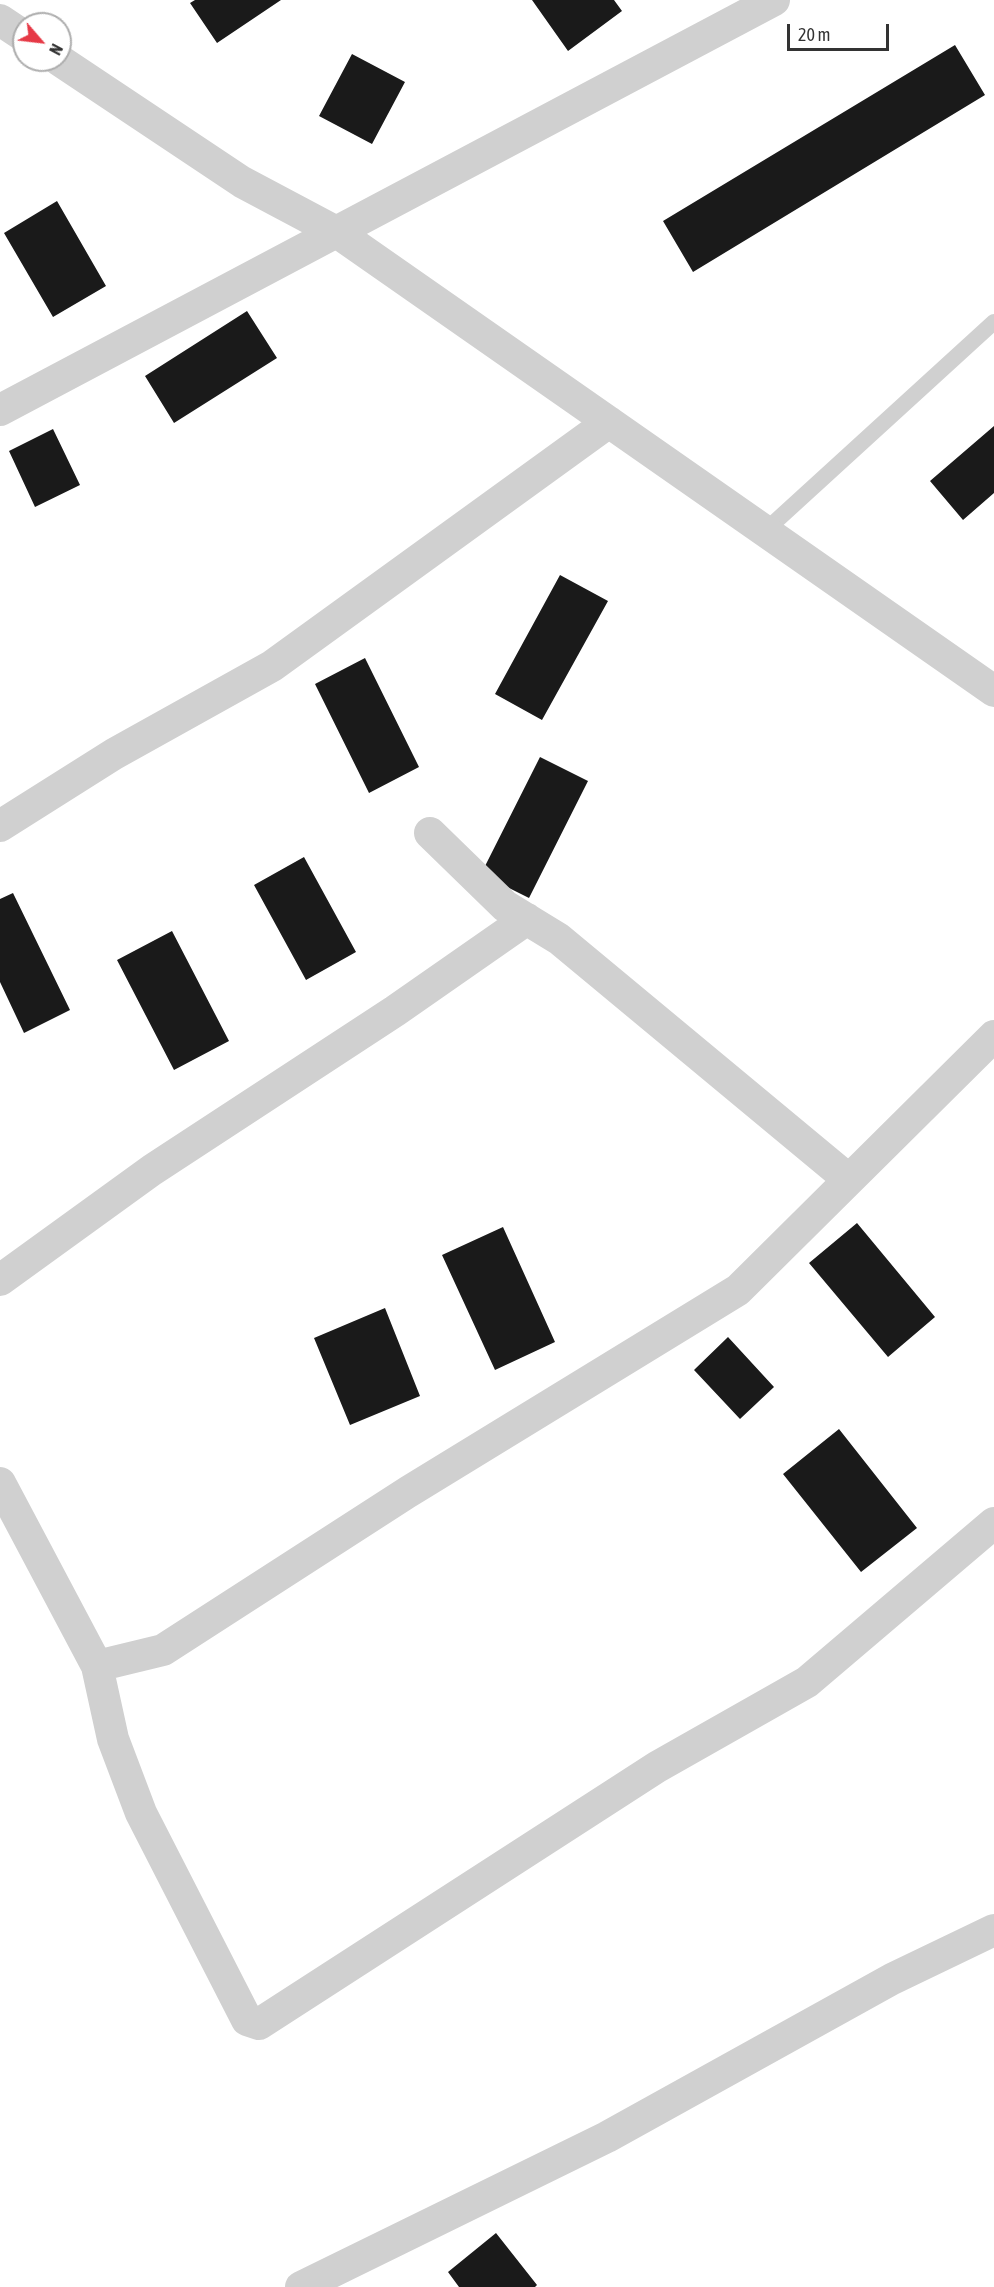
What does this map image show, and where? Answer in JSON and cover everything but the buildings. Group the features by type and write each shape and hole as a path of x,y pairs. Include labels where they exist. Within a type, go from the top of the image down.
{"street":[{"path":"0,410 338,233 774,0"},
{"path":"72,69 242,182 338,233 994,691"},
{"path":"0,826 114,754 272,666 609,422"},
{"path":"430,833 505,906 559,939 848,1179"},
{"path":"0,1280 152,1170 385,1017 527,919"},
{"path":"97,1665 163,1650 408,1492 738,1290 994,1036"},
{"path":"0,1483 97,1665 113,1739 141,1813 247,2020 260,2024 657,1767 807,1682 994,1523"},
{"path":"301,2287 607,2137 892,1979 994,1930"}],"lane":[{"path":"765,531 994,322"}]}
